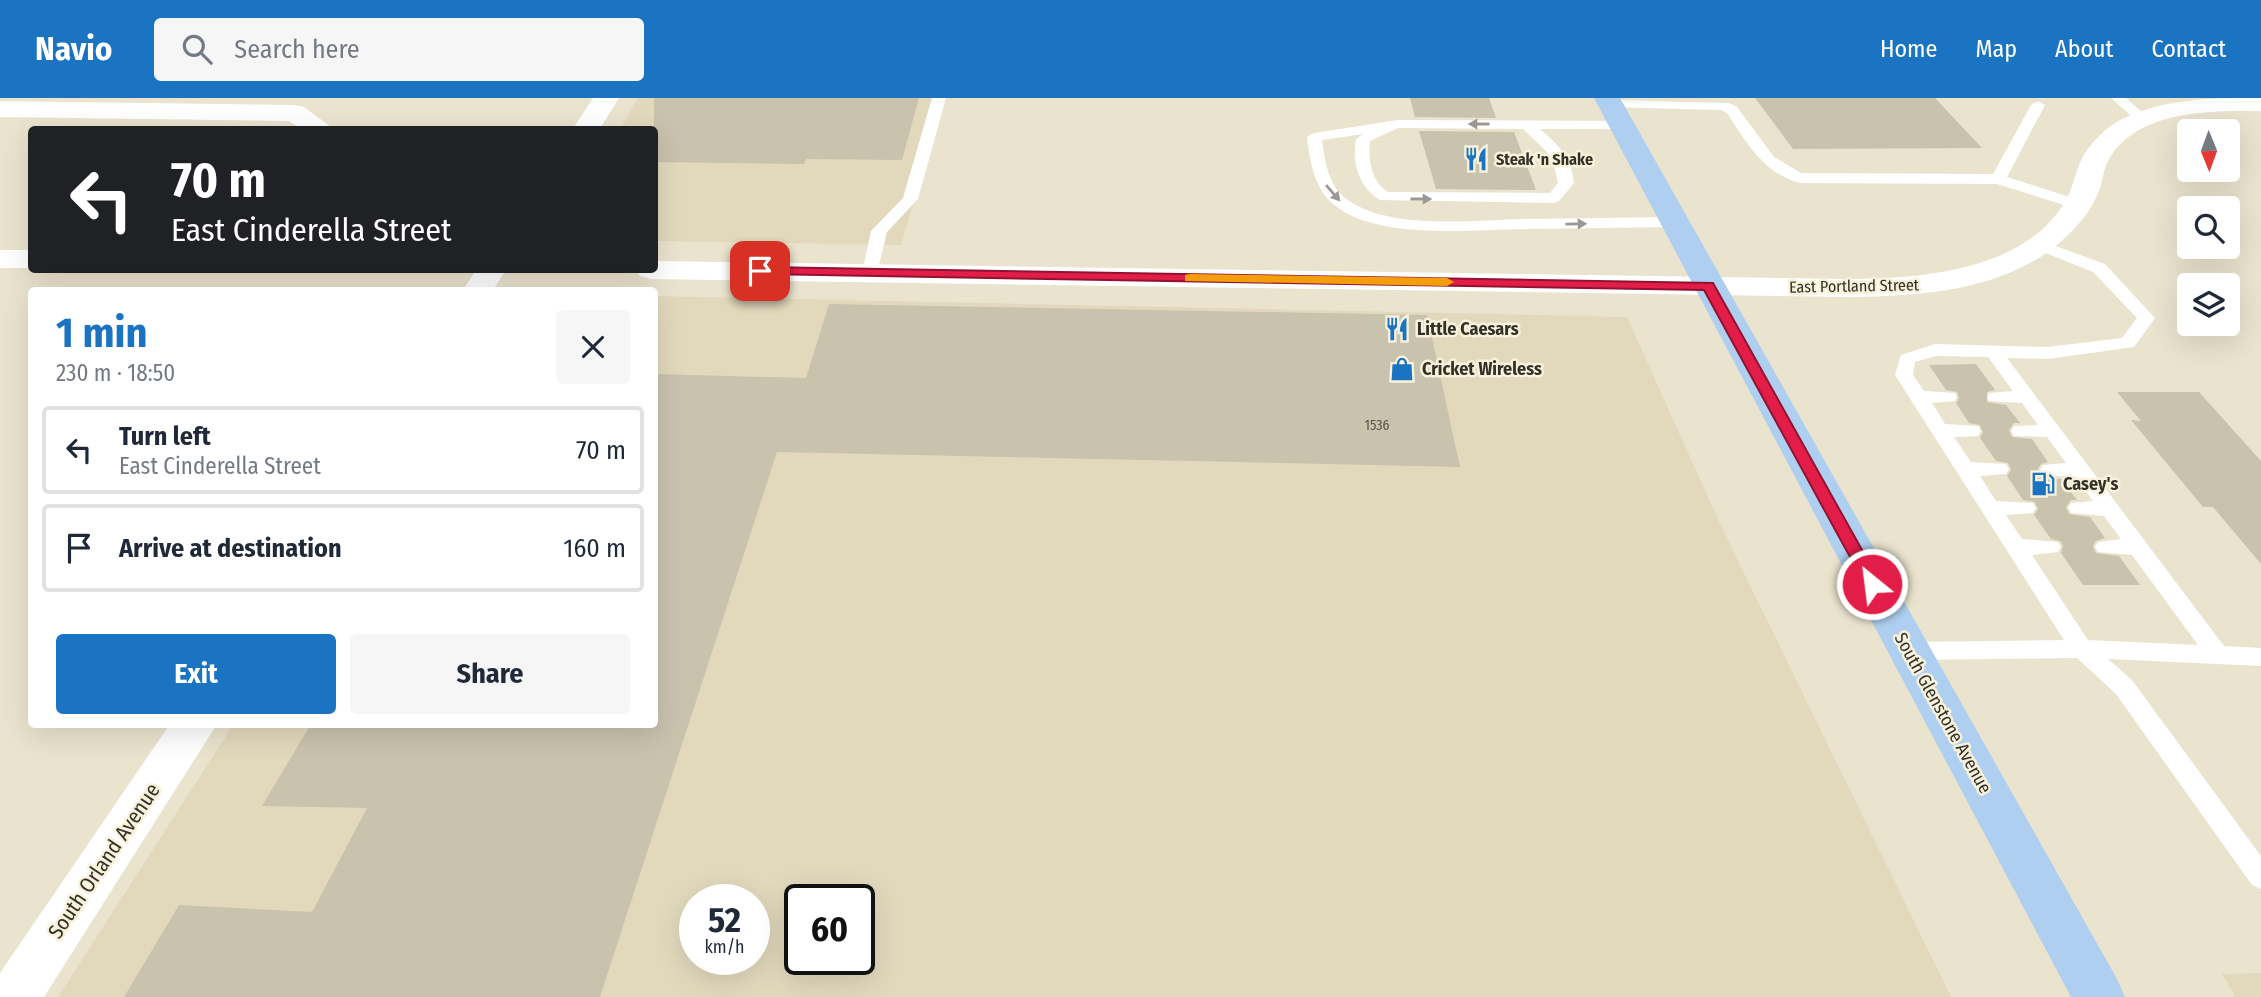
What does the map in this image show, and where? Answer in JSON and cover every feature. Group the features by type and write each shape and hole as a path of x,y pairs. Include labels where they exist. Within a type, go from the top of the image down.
{"main road":[{"name":"South Glenstone Avenue","path":"1613,109 2099,997"}],"street":[{"path":"588,126 606,98"},
{"name":"East Portland Street","path":"658,270 1847,288 1926,285 1992,269 2039,245 2057,230 2077,204 2101,151 2112,139 2143,120 2184,107 2260,104"},
{"path":"0,109 295,113 316,126"},
{"path":"0,259 28,259"},
{"name":"South Orland Avenue","path":"14,997 191,728"}],"lane":[{"path":"870,273 879,231 910,199 939,98"},
{"path":"2118,98 2143,120"},
{"path":"1998,179 2038,105"},
{"path":"1674,222 1419,225 1377,217 1347,207 1329,191 1320,171 1314,137 1398,124 1526,124 1613,109 1724,106 1732,110 1771,166 1786,175 1800,178 1998,179 2077,204"},
{"path":"1398,124 1363,139 1361,149 1364,170 1372,187 1385,197 1554,198"},
{"path":"1526,124 1555,149 1563,163 1566,183 1532,224"},
{"path":"2039,245 2098,268 2146,318 2128,343 2048,354 1935,350 1907,359 1903,375 2082,649 2124,687 2261,877"},
{"path":"1994,352 2218,655"},
{"path":"1919,397 1948,397"},
{"path":"1996,397 2026,397"},
{"path":"1940,430 1971,430"},
{"path":"2021,431 2052,431"},
{"path":"1965,469 1999,469"},
{"path":"2050,470 2081,470"},
{"path":"1990,508 2026,508"},
{"path":"2078,508 2109,509"},
{"path":"2016,547 2051,547"},
{"path":"2105,547 2138,547"},
{"path":"1909,651 2082,649 2261,657"}],"shaded area":[{"path":"638,98 945,98 901,245 658,241 658,126 622,126"},
{"path":"658,296 1627,317 1720,524 1951,997 58,997 231,728 658,728"},
{"path":"2261,973 2261,997 2236,997 2222,974"}],"building":[{"path":"654,98 919,98 902,160 806,159 804,164 658,162 658,126 654,126"},
{"path":"1410,98 1489,98 1496,118 1415,117"},
{"path":"1755,98 1935,98 1982,148 1793,149"},
{"name":"Steak 'n Shake","path":"1419,131 1514,132 1536,190 1436,189"},
{"path":"829,304 1427,315 1460,467 777,452 600,997 124,997 179,905 312,912 367,808 262,806 309,728 658,728 658,374 806,378"},
{"path":"1976,364 1995,390 1987,392 1987,402 2006,405 2020,423 2014,423 2009,430 2012,437 2032,439 2048,462 2041,464 2038,469 2041,476 2061,479 2077,500 2071,500 2066,507 2069,514 2090,517 2105,538 2096,541 2093,546 2096,553 2119,556 2140,585 2083,585 2061,553 2063,546 2060,541 2051,539 2034,515 2038,509 2035,502 2023,500 2007,476 2011,470 2008,463 1996,461 1980,438 1983,432 1980,425 1969,423 1956,403 1959,398 1957,392 1946,390 1929,365"},
{"path":"2117,392 2199,392 2261,461 2261,564 2213,507 2203,507 2131,420 2141,421"}],"slow traffic":[{"path":"1190,278 1447,282"}],"place":[{"name":"Steak 'n Shake","path":"1476,159"},
{"name":"Little Caesars","path":"1397,329"},
{"name":"Cricket Wireless","path":"1402,369"},
{"name":"Casey's","path":"2043,484"}],"route":[{"path":"760,271 1709,286 1872,584"}]}
